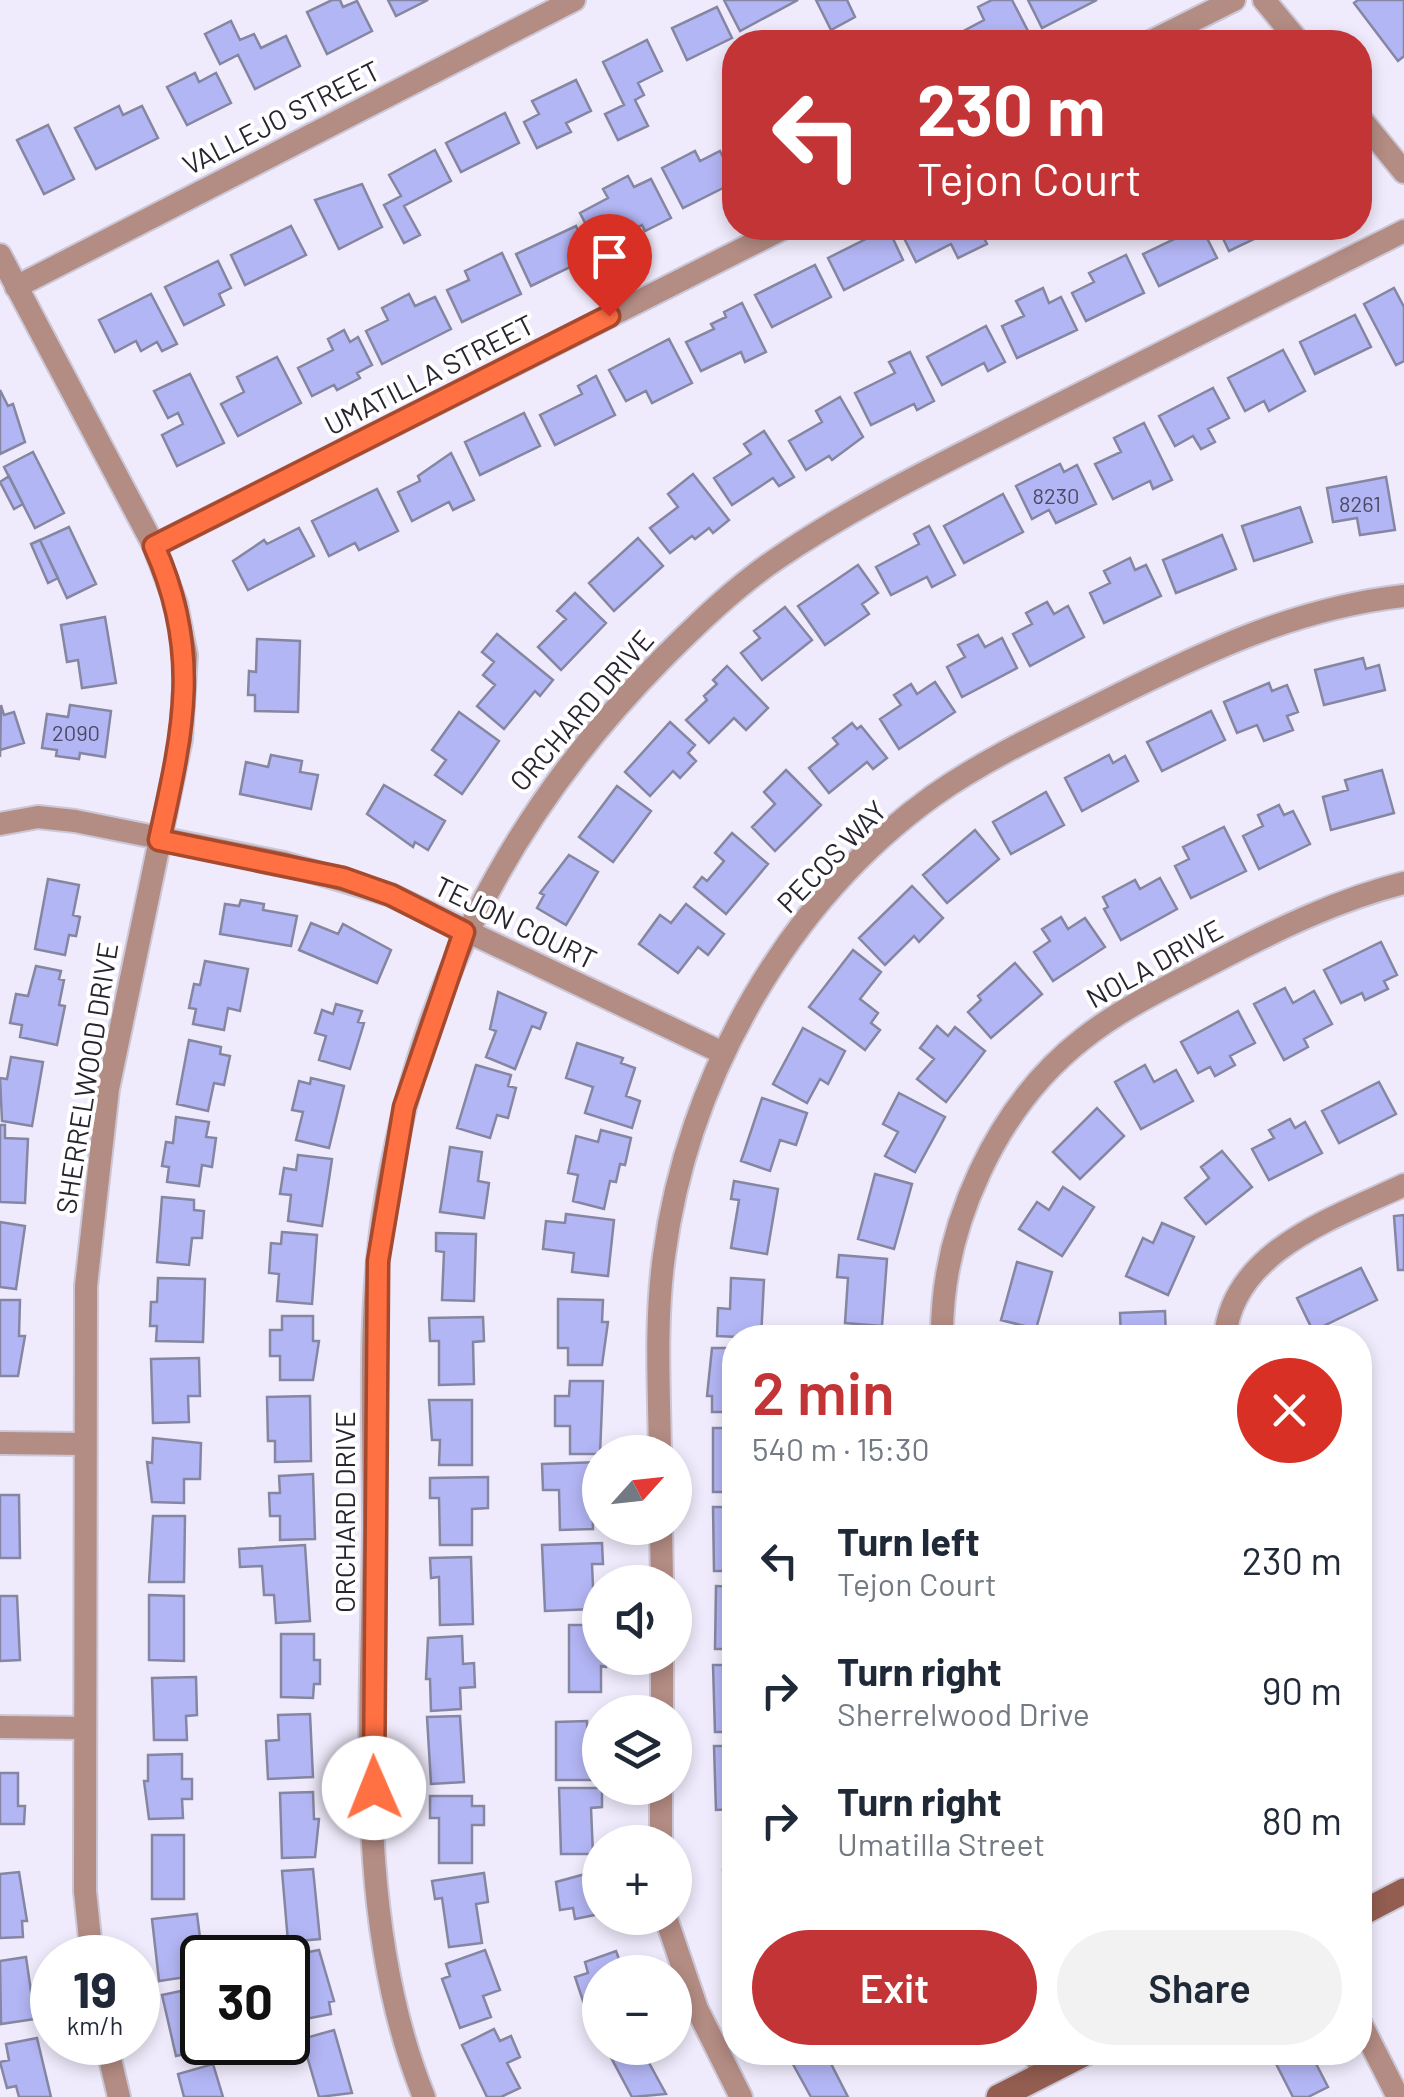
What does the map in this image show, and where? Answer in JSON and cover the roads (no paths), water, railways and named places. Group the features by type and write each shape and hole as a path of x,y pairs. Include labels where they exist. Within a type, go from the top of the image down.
{"main road":[{"path":"1372,1908 1404,1891"},
{"path":"999,2097 1037,2065"}],"street":[{"name":"VALLEJO STREET","path":"16,286 574,0"},
{"path":"1174,30 1234,0"},
{"path":"1264,0 1289,30"},
{"path":"1372,133 1404,172"},
{"name":"ORCHARD DRIVE","path":"424,2097 395,2013 378,1914 373,1654 375,1328 382,1221 404,1107 464,932 529,817 573,757 695,626 772,561 942,464 1404,231"},
{"name":"UMATILLA STREET","path":"154,546 760,240"},
{"name":"SHERRELWOOD DRIVE","path":"0,255 154,546 176,604 187,676 181,740 115,1053 96,1178 86,1286 84,1728 85,1891 90,1935"},
{"name":"PECOS WAY","path":"660,1435 658,1324 664,1253 688,1147 723,1054 775,965 827,896 932,797 1030,740 1213,648 1282,621 1404,596"},
{"name":"TEJON COURT","path":"0,824 38,816 343,878 391,895 723,1054"},
{"name":"NOLA DRIVE","path":"943,1325 951,1251 988,1158 1035,1086 1079,1042 1130,1006 1269,934 1370,892 1404,884"},
{"path":"1229,1325 1241,1289 1278,1250 1404,1184"},
{"path":"0,1443 84,1444"},
{"path":"0,1726 84,1728"},
{"path":"672,1935 697,2009 722,2059"},
{"path":"1372,2046 1398,2097"},
{"path":"111,2065 119,2097"},
{"path":"725,2065 741,2097"}]}
